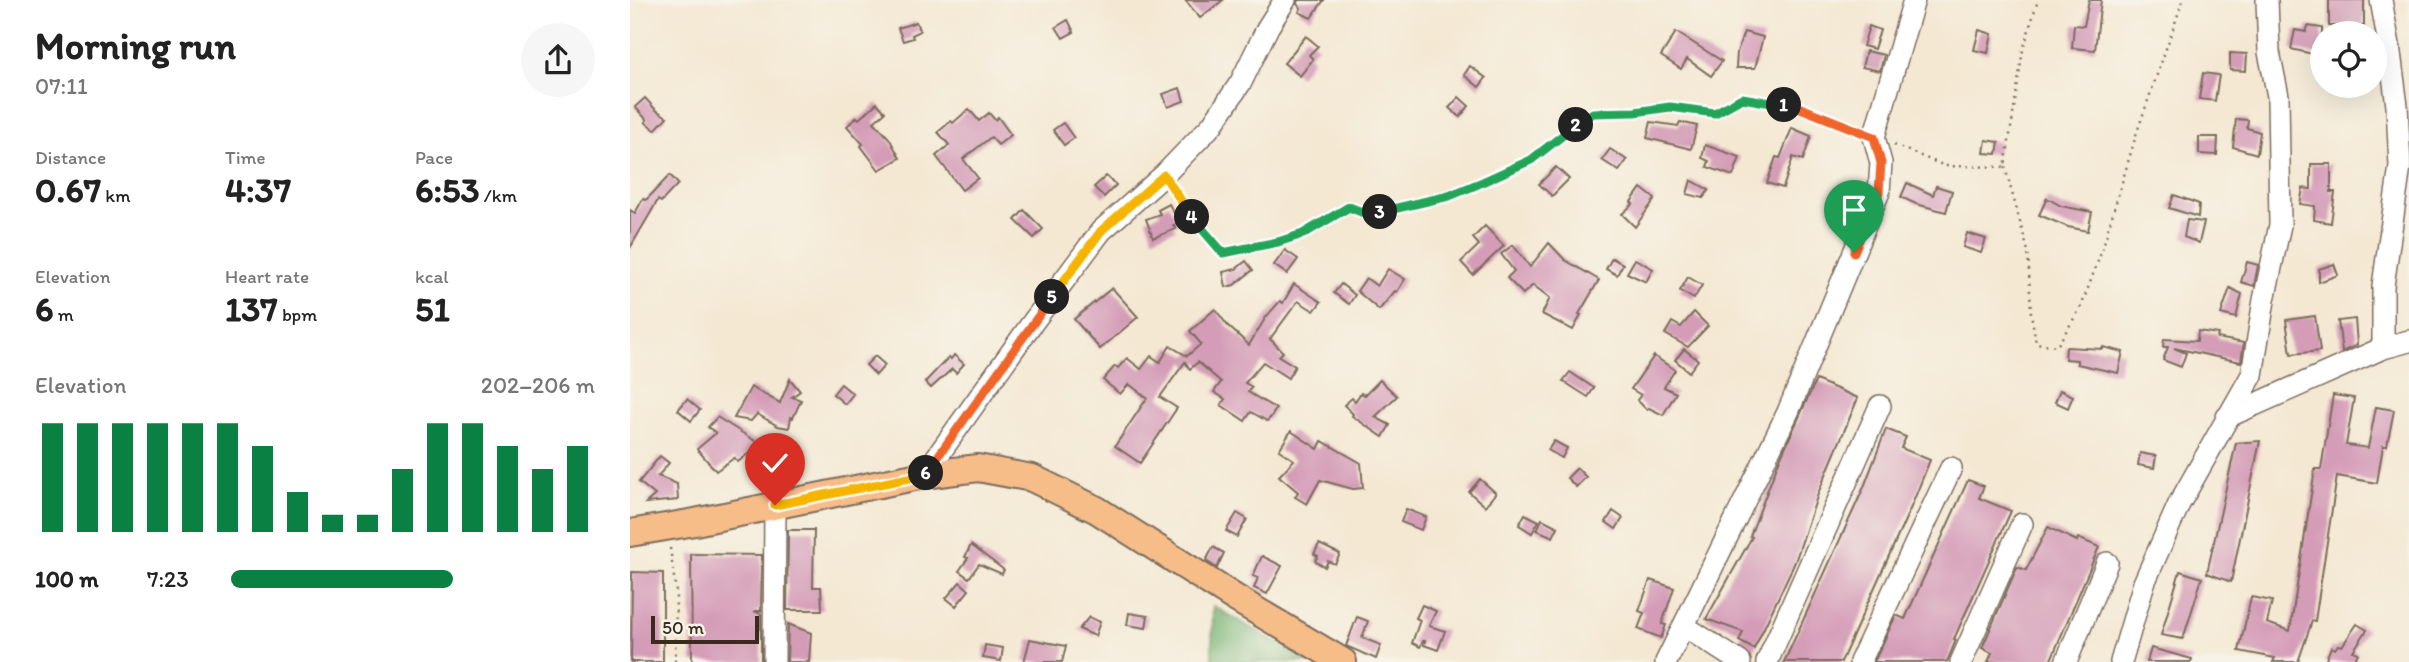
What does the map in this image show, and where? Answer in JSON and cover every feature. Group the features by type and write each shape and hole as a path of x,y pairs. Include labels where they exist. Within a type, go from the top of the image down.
{"main road":[{"path":"630,533 924,475 978,468 1032,478 1097,510 1235,598 1343,662"}],"street":[{"path":"924,475 1101,231 1164,175 1212,125 1241,82 1268,27 1285,0"},
{"path":"1666,662 1788,412 1879,192 1881,163 1874,137 1914,0"},
{"path":"2121,662 2144,583 2179,504 2252,375 2280,225 2277,96 2269,52 2267,0"},
{"path":"2381,0 2394,82 2400,166 2383,286 2383,348"},
{"path":"2227,416 2383,348 2409,341"},
{"path":"1767,662 1880,406"},
{"path":"1860,662 1951,468"},
{"path":"774,662 775,505"},
{"path":"1961,662 2022,524"},
{"path":"2066,662 2107,563"},
{"path":"1684,626 1740,662"}],"path":[{"path":"2038,0 2023,50 2005,167 2028,251 2031,313 2036,343 2057,346 2081,307 2097,264 2137,132 2183,0"},
{"path":"1164,175 1190,215 1223,253 1303,234 1349,207 1369,215 1449,196 1531,160 1593,113 1635,112 1670,107 1715,113 1742,98 1798,107 1945,166 2005,167"},
{"path":"667,527 676,592 676,662"}],"green space":[{"path":"1213,606 1310,662 1212,662"}],"building":[{"path":"1185,0 1223,0 1200,18"},
{"path":"1298,0 1324,0 1311,18 1299,12 1301,8 1297,4"},
{"path":"2089,0 2101,0 2095,50 2072,48 2074,25 2084,26"},
{"path":"2329,0 2364,0 2364,21 2329,21"},
{"path":"1068,20 1074,32 1063,38 1056,27"},
{"path":"916,22 920,31 912,35 913,38 903,41 898,28"},
{"path":"1869,26 1880,30 1874,49 1863,46"},
{"path":"2310,26 2310,53 2291,49 2295,30 2306,32"},
{"path":"1979,30 1992,34 1988,53 1974,50"},
{"path":"1676,32 1722,61 1711,76 1687,59 1681,69 1661,56"},
{"path":"1744,32 1763,37 1755,68 1736,68 1737,52"},
{"path":"1306,36 1318,46 1309,55 1313,59 1300,76 1284,63"},
{"path":"1866,51 1884,55 1880,71 1862,67"},
{"path":"2230,53 2247,54 2246,71 2230,70"},
{"path":"1470,66 1486,78 1479,87 1464,75"},
{"path":"2203,73 2219,75 2215,101 2199,99"},
{"path":"1180,88 1184,101 1168,107 1163,94"},
{"path":"1459,97 1469,106 1460,117 1449,108"},
{"path":"645,98 667,117 655,130 645,122 647,120 635,107"},
{"path":"877,103 885,112 874,122 889,138 900,158 879,170 861,146 863,144 847,126"},
{"path":"969,109 979,121 989,113 995,120 998,117 1011,135 998,145 991,137 963,159 978,178 962,190 936,156 949,145 938,132"},
{"path":"2236,119 2248,120 2247,128 2260,132 2257,154 2233,147"},
{"path":"1651,122 1678,126 1680,122 1697,126 1691,149 1647,138"},
{"path":"1063,123 1074,138 1064,145 1053,130"},
{"path":"1792,128 1811,136 1803,160 1793,157 1783,188 1767,183 1776,157 1780,158"},
{"path":"2199,137 2218,137 2217,155 2199,154"},
{"path":"1986,140 1999,142 1997,154 1984,153"},
{"path":"1705,145 1740,157 1733,176 1707,167 1709,161 1702,158"},
{"path":"1610,149 1627,160 1619,171 1602,160"},
{"path":"2311,164 2331,164 2331,192 2335,192 2331,223 2314,220 2315,206 2300,204 2303,188 2311,189"},
{"path":"1556,167 1569,179 1552,196 1539,184"},
{"path":"670,175 678,184 661,202 658,200 630,248 630,210 635,213 643,199 646,200"},
{"path":"1106,176 1116,185 1104,197 1094,187"},
{"path":"1691,180 1709,190 1703,198 1687,194"},
{"path":"1907,183 1933,195 1936,186 1952,191 1946,212 1901,197"},
{"path":"1641,188 1655,199 1635,227 1622,214 1633,204 1631,202"},
{"path":"2174,195 2199,204 2198,217 2169,208"},
{"path":"2047,198 2061,206 2092,212 2088,231 2068,227 2039,215"},
{"path":"1169,204 1179,222 1173,226 1176,229 1153,238 1146,219 1160,214 1158,210"},
{"path":"1024,210 1043,229 1034,238 1015,220"},
{"path":"2187,220 2204,222 2199,243 2184,237"},
{"path":"1485,226 1504,246 1473,275 1461,262 1479,245 1473,238"},
{"path":"1967,233 1986,239 1981,253 1963,247"},
{"path":"1549,243 1565,260 1599,280 1573,330 1542,314 1550,298 1533,285 1523,294 1507,278 1514,271 1501,254 1513,245 1530,267"},
{"path":"1285,250 1298,259 1287,274 1274,265"},
{"path":"1612,258 1623,264 1617,275 1606,269"},
{"path":"1635,259 1653,269 1646,282 1627,273"},
{"path":"1246,261 1253,270 1234,285 1226,287 1223,272 1236,269"},
{"path":"2247,262 2258,265 2254,286 2241,282"},
{"path":"2334,264 2338,275 2319,282 2319,269"},
{"path":"1388,269 1405,279 1397,292 1395,291 1379,310 1357,291 1366,278 1377,286"},
{"path":"1688,277 1702,285 1694,299 1680,291"},
{"path":"1294,284 1321,302 1314,311 1298,301 1270,339 1283,352 1279,356 1295,366 1288,378 1263,362 1245,383 1252,387 1248,392 1276,409 1267,421 1251,412 1245,421 1221,405 1225,399 1214,392 1221,382 1198,362 1190,369 1185,362 1160,397 1177,408 1140,463 1115,446 1147,398 1129,384 1120,394 1103,380 1115,366 1118,368 1127,358 1141,369 1151,356 1160,362 1170,346 1187,356 1201,344 1190,331 1215,309 1228,326 1249,345 1266,317 1280,301 1283,303"},
{"path":"1341,284 1355,295 1349,304 1334,293"},
{"path":"1112,288 1138,317 1100,349 1074,319"},
{"path":"2230,288 2242,294 2236,318 2221,314"},
{"path":"1694,312 1708,326 1688,347 1665,334 1672,322 1681,327"},
{"path":"2315,316 2320,351 2291,354 2286,320"},
{"path":"2355,319 2357,345 2342,352 2338,321"},
{"path":"2198,331 2218,334 2217,338 2244,343 2241,362 2174,348 2186,353 2181,367 2163,360 2168,347 2163,347 2164,339 2197,341"},
{"path":"2066,347 2103,347 2123,352 2118,373 2065,359"},
{"path":"1684,349 1698,360 1689,372 1675,360"},
{"path":"954,355 964,364 956,373 952,369 931,388 925,382"},
{"path":"875,356 885,365 876,375 866,365"},
{"path":"1654,356 1675,370 1664,387 1676,393 1663,415 1649,408 1647,410 1637,400 1641,395 1631,389"},
{"path":"1570,372 1594,388 1588,397 1563,381"},
{"path":"790,379 800,391 792,397 801,400 793,418 791,417 789,428 778,426 757,414 751,421 734,418 751,387 780,403"},
{"path":"1380,380 1397,396 1375,417 1390,425 1383,437 1352,416 1344,405 1352,398 1355,401 1361,393 1365,395"},
{"path":"1816,380 1858,398 1819,491 1795,562 1754,649 1739,641 1743,632 1706,619 1752,537 1750,536 1778,463"},
{"path":"841,384 853,394 845,404 833,394"},
{"path":"2060,390 2073,396 2068,408 2055,402"},
{"path":"2333,395 2354,398 2346,445 2368,448 2376,407 2394,410 2387,446 2383,446 2377,483 2337,476 2315,621 2312,621 2298,662 2273,662 2275,658 2239,651 2251,597 2272,601 2267,623 2290,631 2315,469 2321,469"},
{"path":"687,399 700,410 691,421 678,410"},
{"path":"717,417 760,444 738,462 734,458 716,471 697,449 716,433 708,427"},
{"path":"1886,429 1906,437 1901,448 1930,460 1911,507 1841,662 1784,662 1864,487"},
{"path":"1291,431 1318,449 1322,441 1361,463 1363,488 1353,489 1320,480 1307,504 1295,497 1298,492 1279,476 1294,460 1279,450"},
{"path":"1554,441 1567,448 1562,458 1548,450"},
{"path":"2260,441 2231,582 2207,573 2236,443"},
{"path":"2140,453 2156,456 2154,468 2138,465"},
{"path":"660,456 669,463 658,476 677,484 678,500 646,503 655,495 639,482"},
{"path":"1577,468 1586,477 1576,487 1567,478"},
{"path":"1480,479 1496,493 1485,506 1469,492"},
{"path":"1968,480 1984,486 1979,498 2011,511 1954,639 1956,640 1947,662 1874,662 1896,615 1905,619"},
{"path":"1406,509 1426,517 1421,530 1401,522"},
{"path":"1613,511 1623,518 1616,529 1606,522"},
{"path":"1237,513 1247,519 1237,537 1226,531"},
{"path":"1525,514 1539,521 1532,533 1519,525"},
{"path":"1542,519 1558,527 1553,537 1537,530"},
{"path":"2048,527 2077,541 2078,538 2099,547 2050,662 1988,662 1992,653 1982,648 2017,567 2026,570"},
{"path":"788,530 814,530 813,587 821,587 822,610 787,610"},
{"path":"1319,544 1340,554 1335,564 1328,561 1325,567 1315,561 1318,556 1314,554"},
{"path":"971,545 1004,570 1002,574 979,564 969,578 959,571 968,558 965,557"},
{"path":"1213,547 1224,553 1217,568 1206,561"},
{"path":"691,554 762,555 761,611 754,611 761,614 761,662 692,662"},
{"path":"1262,556 1282,566 1267,594 1254,588 1258,578 1253,576"},
{"path":"2180,571 2202,578 2183,639 2161,635"},
{"path":"632,572 663,573 663,662 631,662"},
{"path":"1650,580 1674,588 1662,624 1666,625 1661,638 1638,629 1644,613 1639,611"},
{"path":"960,582 969,590 956,606 946,598"},
{"path":"1422,605 1436,611 1429,626 1445,631 1438,650 1424,645 1425,641 1420,647 1412,643 1420,620 1416,618"},
{"path":"1129,613 1148,616 1146,628 1127,625"},
{"path":"1089,617 1100,622 1095,636 1079,629"},
{"path":"1357,617 1368,621 1362,638 1381,645 1376,659 1346,646"},
{"path":"788,624 811,633 809,662 787,662"},
{"path":"2357,624 2367,630 2353,651 2358,653 2354,662 2325,662 2331,647 2335,649 2338,645 2342,646"},
{"path":"1030,639 1066,646 1062,662 1024,662"},
{"path":"985,645 1003,648 1001,661 983,658"},
{"path":"2151,648 2192,659 2191,662 2147,662"}],"route":[{"path":"775,505 924,475 1101,231 1164,175 1190,215 1223,253 1303,234 1349,207 1369,215 1449,196 1531,160 1593,113 1635,112 1670,107 1715,113 1742,98 1798,107 1874,137 1881,163 1879,192 1854,252"}]}
